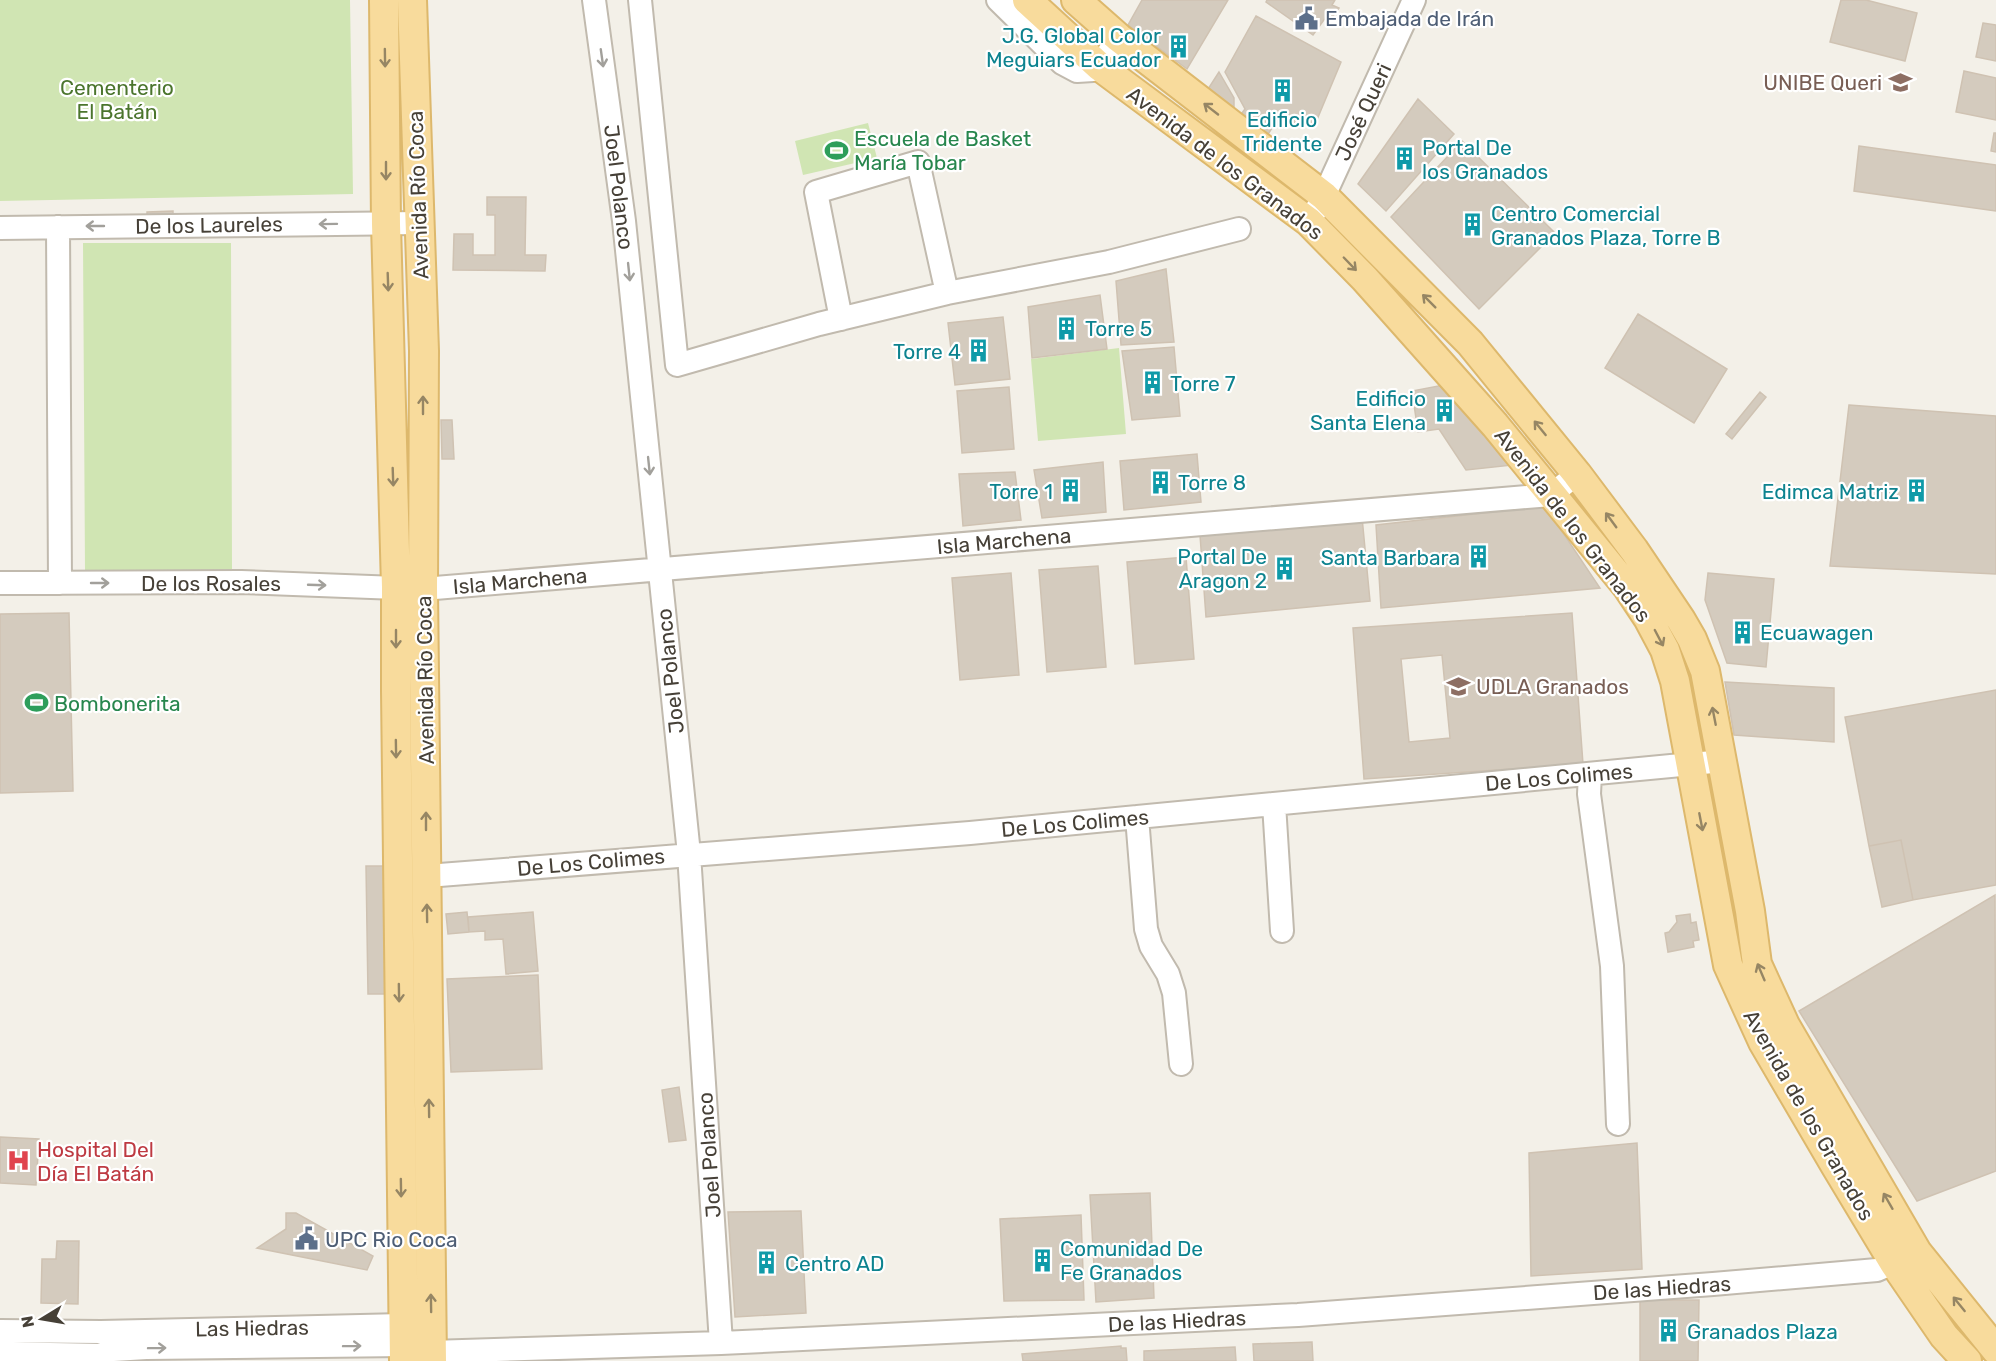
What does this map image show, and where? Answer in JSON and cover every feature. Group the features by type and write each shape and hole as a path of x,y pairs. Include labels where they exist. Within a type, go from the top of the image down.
{"main road":[{"name":"Avenida Río Coca","path":"384,0 387,224 427,876 432,1357"},
{"name":"Avenida Río Coca","path":"404,1344 396,691 410,588 424,351 412,0"},
{"name":"Avenida de los Granados","path":"1027,0 1099,66 1309,222 1365,279 1495,425 1628,588 1648,618 1665,650 1675,681 1728,965 1763,1042 1906,1257 1996,1350"},
{"name":"Avenida de los Granados","path":"1076,0 1119,38 1324,196 1470,343 1577,474 1645,566 1692,639 1705,671 1724,761 1757,964 1785,1025 1906,1257 1944,1336 1966,1361"}],"street":[{"name":"Joel Polanco","path":"594,0 624,220 689,854 721,1343"},
{"path":"640,0 677,365 819,324 947,293 1108,262 1239,229"},
{"path":"998,0 1067,67 1077,71 1093,70 1099,66 1119,38"},
{"name":"José Queri","path":"1309,222 1324,196 1414,0"},
{"path":"841,319 816,192 918,162 947,293"},
{"name":"De los Laureles","path":"0,228 418,223"},
{"path":"58,226 60,583"},
{"path":"1551,495 1577,474"},
{"name":"Isla Marchena","path":"410,588 659,570 1551,495"},
{"name":"De los Rosales","path":"0,583 241,582 410,588"},
{"name":"De Los Colimes","path":"427,876 970,833 1724,761"},
{"path":"1590,774 1589,794 1612,966 1618,1124"},
{"path":"1274,804 1282,931"},
{"path":"1137,817 1146,929 1151,946 1168,974 1174,993 1181,1064"},
{"name":"De las Hiedras","path":"432,1357 1310,1314 1877,1270 1906,1257"},
{"name":"Las Hiedras","path":"0,1331 101,1332 404,1344"},
{"path":"101,1332 102,1359"},
{"name":"Las Hiedras","path":"0,1353 102,1359 113,1350 146,1348 404,1344"}],"green space":[{"name":"Cementerio El Batán","path":"0,0 350,0 353,194 0,201"},
{"name":"Escuela de Basket María Tobar","path":"868,123 877,158 803,175 795,141"},
{"path":"83,243 231,243 232,570 85,570"},
{"path":"1119,348 1126,434 1038,441 1031,359"}],"building":[{"name":"J.G. Global Color Meguiars Ecuador","path":"1142,0 1228,0 1187,69 1128,25"},
{"name":"Embajada de Irán","path":"1267,0 1335,0 1332,5 1339,8 1330,20 1326,17 1313,35 1266,2"},
{"path":"1841,0 1866,0 1917,13 1905,61 1830,42"},
{"name":"Edificio Tridente","path":"1256,16 1341,62 1316,122 1274,125 1263,142 1235,122 1245,109 1225,72"},
{"path":"1983,23 1996,25 1996,61 1976,57"},
{"path":"1964,71 1996,78 1996,120 1956,112"},
{"path":"1219,72 1234,98 1234,110 1208,89"},
{"name":"Portal De los Granados","path":"1418,99 1454,134 1386,211 1358,184"},
{"path":"1994,133 1996,133 1996,152 1991,151"},
{"name":"Centro Comercial Granados Plaza, Torre B","path":"1462,141 1555,233 1479,309 1391,217"},
{"path":"1859,146 1996,165 1996,211 1854,191"},
{"path":"487,197 526,197 525,255 546,255 545,271 453,270 454,234 473,234 473,255 495,255 495,215 487,215"},
{"path":"173,211 173,217 147,218 147,212"},
{"path":"1166,269 1174,342 1121,345 1116,281"},
{"name":"Torre 5","path":"1100,295 1107,349 1032,358 1028,307"},
{"path":"1638,314 1727,369 1694,423 1605,368"},
{"name":"Torre 4","path":"1003,317 1010,379 955,385 948,323"},
{"name":"Torre 7","path":"1174,347 1180,416 1132,420 1122,351"},
{"name":"Edificio Santa Elena","path":"1454,383 1513,465 1466,470 1439,429 1418,432 1412,391"},
{"path":"1009,387 1014,449 962,453 957,391"},
{"path":"1760,392 1766,397 1732,439 1726,434"},
{"name":"Edimca Matriz","path":"1849,405 1996,416 1996,574 1830,566"},
{"path":"441,420 452,420 454,459 442,459"},
{"name":"Torre 8","path":"1197,454 1201,502 1124,510 1120,461"},
{"name":"Torre 1","path":"1103,462 1106,512 1042,518 1034,470"},
{"path":"1015,472 1021,520 963,526 959,474"},
{"name":"Santa Barbara","path":"1545,506 1600,588 1381,608 1376,525"},
{"name":"Portal De Aragon 2","path":"1362,517 1370,601 1206,617 1200,535"},
{"path":"1186,557 1194,659 1135,664 1127,562"},
{"path":"1098,566 1106,667 1047,672 1039,570"},
{"path":"1011,573 1019,675 960,680 952,578"},
{"name":"Ecuawagen","path":"1708,573 1774,579 1766,667 1727,663 1705,600"},
{"name":"Bombonerita","path":"69,613 73,791 0,793 0,614"},
{"path":"1572,613 1583,764 1364,779 1353,628","holes":["1442,655 1450,738 1409,742 1401,659"]},
{"path":"1725,682 1834,688 1834,742 1734,735"},
{"path":"1996,690 1996,885 1913,900 1901,840 1869,846 1845,717"},
{"path":"1901,840 1913,900 1882,907 1869,846"},
{"path":"366,866 384,866 386,994 368,994"},
{"path":"1995,895 1996,1171 1917,1201 1799,1011"},
{"path":"467,912 469,932 448,934 446,914"},
{"path":"533,912 538,971 506,974 503,939 485,940 485,931 469,932 468,917"},
{"path":"1690,914 1691,923 1696,922 1699,940 1693,941 1694,947 1668,952 1665,933 1669,932 1677,922 1676,916"},
{"path":"538,975 542,1069 451,1072 447,979"},
{"path":"679,1087 686,1140 669,1142 662,1090"},
{"name":"Hospital Del Día El Batán","path":"0,1137 39,1139 36,1185 0,1183"},
{"path":"1637,1143 1642,1269 1531,1276 1529,1153"},
{"path":"1150,1193 1154,1298 1096,1302 1090,1195"},
{"name":"Centro AD","path":"801,1211 806,1313 735,1317 728,1212"},
{"name":"UPC Rio Coca","path":"286,1213 296,1213 373,1256 367,1270 257,1248 286,1229"},
{"name":"Comunidad De Fe Granados","path":"1081,1215 1084,1300 1004,1301 1000,1219"},
{"path":"57,1241 79,1241 78,1304 41,1303 42,1259 56,1259"},
{"name":"Granados Plaza","path":"1640,1300 1699,1300 1698,1361 1640,1361"},
{"path":"1312,1342 1313,1361 1254,1361 1253,1344"},
{"path":"1121,1346 1121,1348 1126,1348 1127,1361 1023,1361 1022,1354"},
{"path":"1235,1347 1236,1361 1144,1361 1144,1351"}],"place":[{"name":"Embajada de Irán","path":"1307,18"},
{"name":"J.G. Global Color Meguiars Ecuador","path":"1179,47"},
{"name":"UNIBE Queri","path":"1900,82"},
{"name":"Edificio Tridente","path":"1282,91"},
{"name":"Escuela de Basket María Tobar","path":"836,150"},
{"name":"Portal De los Granados","path":"1404,159"},
{"name":"Centro Comercial Granados Plaza, Torre B","path":"1473,225"},
{"name":"Torre 5","path":"1067,328"},
{"name":"Torre 4","path":"979,351"},
{"name":"Torre 7","path":"1152,383"},
{"name":"Edificio Santa Elena","path":"1444,410"},
{"name":"Torre 8","path":"1160,482"},
{"name":"Torre 1","path":"1071,491"},
{"name":"Edimca Matriz","path":"1917,491"},
{"name":"Santa Barbara","path":"1478,557"},
{"name":"Portal De Aragon 2","path":"1285,568"},
{"name":"Ecuawagen","path":"1742,632"},
{"name":"UDLA Granados","path":"1458,686"},
{"name":"Bombonerita","path":"36,703"},
{"name":"Hospital Del Día El Batán","path":"19,1161"},
{"name":"UPC Rio Coca","path":"307,1239"},
{"name":"Comunidad De Fe Granados","path":"1042,1260"},
{"name":"Centro AD","path":"767,1263"},
{"name":"Granados Plaza","path":"1669,1331"}]}
